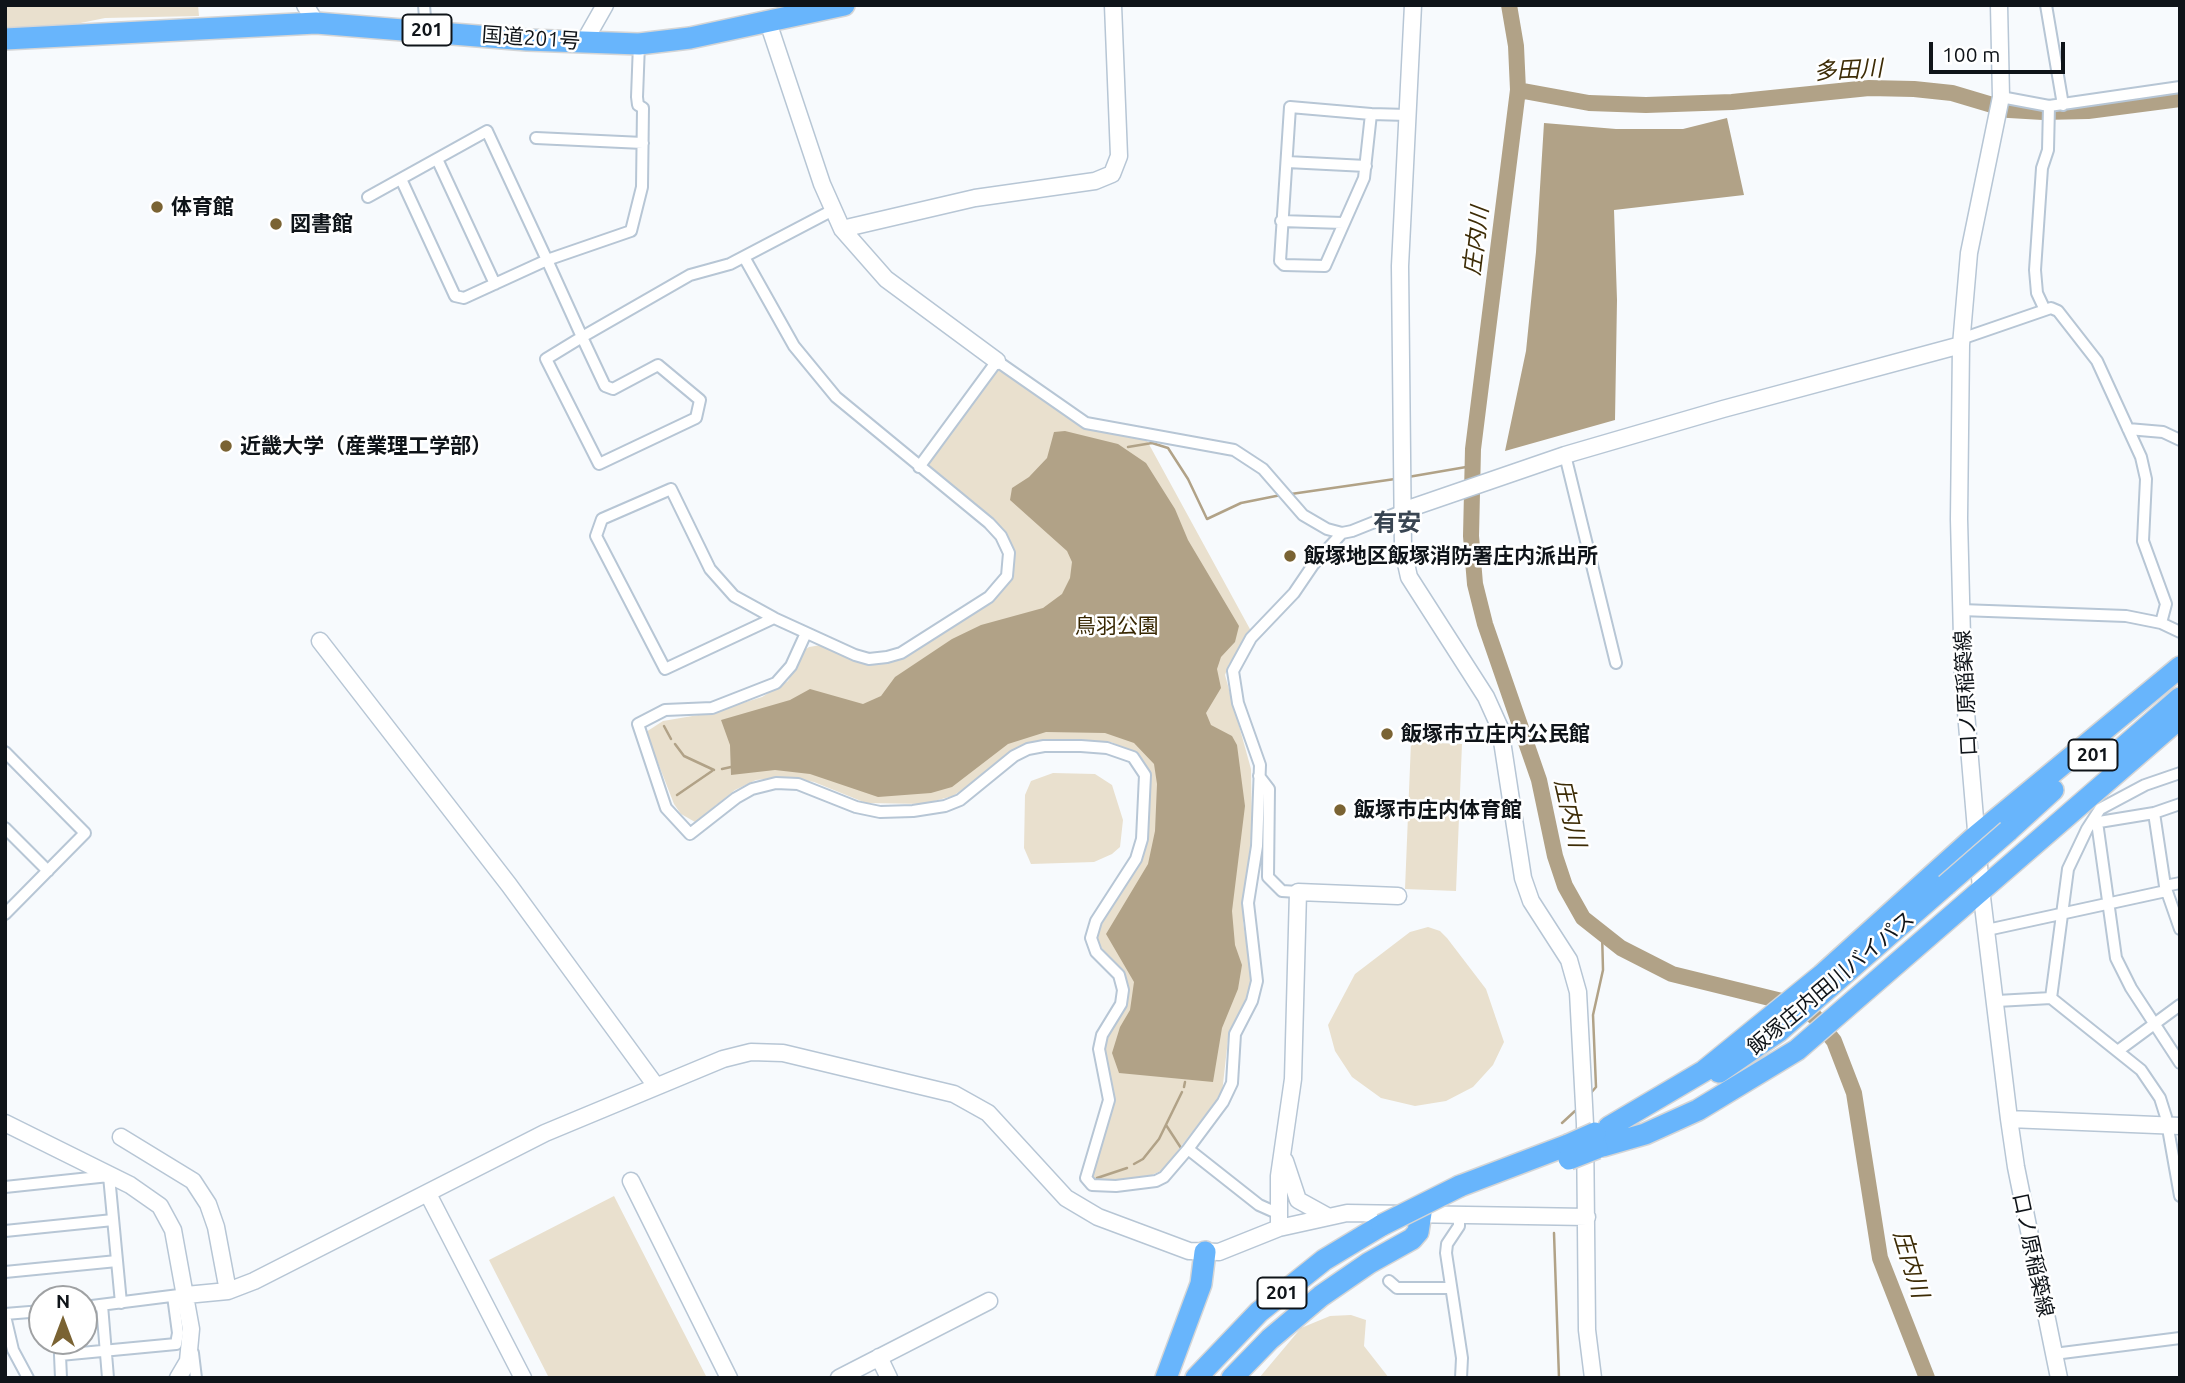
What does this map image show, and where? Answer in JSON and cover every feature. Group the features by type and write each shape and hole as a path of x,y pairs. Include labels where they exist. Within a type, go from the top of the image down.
{"highway":[{"name":"国道201号","path":"5,39 310,14 426,30 639,44 690,38 844,5"},
{"path":"1782,1035 1835,992 1976,836 2180,667"},
{"name":"飯塚庄内田川バイパス","path":"2009,839 2180,681"},
{"name":"飯塚庄内田川バイパス","path":"1835,992 1949,890 2180,698"},
{"path":"1601,1139 1703,1071 1782,1035 1835,992 1981,889 2180,718"},
{"name":"飯塚庄内田川バイパス","path":"1196,1378 1259,1312 1324,1260 1388,1229 1700,1099 1782,1035"},
{"path":"1232,1378 1270,1339 1321,1296 1369,1263 1412,1239 1418,1232 1421,1213"},
{"name":"飯塚庄内田川バイパス","path":"1214,1378 1266,1324 1388,1229"},
{"path":"1166,1378 1201,1284 1205,1252"}],"street":[{"path":"424,5 426,30"},
{"path":"584,42 605,5"},
{"path":"842,229 975,198 1095,181 1112,174 1119,156 1113,5"},
{"path":"1413,5 1399,266 1403,550 1409,577 1486,697 1500,728 1523,878 1531,901 1569,960 1578,992 1582,1034 1587,1217 1587,1330 1593,1378"},
{"name":"口ノ原稲築線","path":"1999,5 2001,97 1969,253 1961,342 1961,610 1981,889 1997,1001 2015,1167 2059,1378"},
{"path":"2046,5 2063,105"},
{"path":"768,22 833,210 842,229 886,279 1086,424 1234,450 1263,469 1303,515 1342,533"},
{"path":"401,179 455,296 464,298 547,260 631,231 642,187 643,108 638,105 637,97 639,44"},
{"path":"2001,97 2049,106 2180,87"},
{"path":"2044,308 2037,293 2035,270 2042,168 2048,150 2049,106"},
{"path":"1371,114 1364,178 1325,266 1284,265 1280,261 1280,221 1290,107 1408,115"},
{"path":"368,197 487,131 582,337 605,386 613,389 658,365 700,400 696,418 599,464 546,359 582,337 690,275 744,257 833,210"},
{"path":"536,138 643,143"},
{"path":"437,159 495,284"},
{"path":"1287,162 1366,166"},
{"path":"1280,221 1343,223"},
{"path":"744,257 794,346 812,369 866,426 1001,536 1007,545 1010,564 1002,586 901,653 869,659 806,633 734,596 710,569 671,489 602,519 596,536 664,669 774,618"},
{"path":"806,633 789,669 776,682 712,708 665,710 638,724 666,808 690,834 736,798 752,789 776,783 797,784 856,807 880,813 945,806 960,800 1014,756 1044,746 1107,748 1133,757 1145,775 1142,839 1136,859 1096,921 1091,938 1096,952 1119,975 1124,990 1121,1004 1102,1035 1099,1048 1109,1100 1086,1178 1092,1185 1116,1186 1156,1181 1164,1177 1223,1102 1232,1083 1235,1034 1252,1002 1257,981 1248,903 1257,846 1259,776 1258,757 1238,703 1233,671 1251,638 1294,593 1313,565 1342,533 1364,528 1442,496 1565,455 1961,342 2044,308 2058,311 2097,361 2128,429 2146,479 2143,541 2166,604 2161,623"},
{"path":"919,467 997,361"},
{"path":"2128,429 2163,432 2180,440"},
{"path":"1565,455 1616,663"},
{"path":"1961,610 2126,616 2161,623 2180,632"},
{"path":"320,641 509,886 656,1086"},
{"path":"5,751 85,833 6,911"},
{"path":"2180,773 2144,785 2100,809 2095,823 2116,958 2153,1023 2180,1063"},
{"path":"1259,776 1269,789 1268,877 1282,891 1398,896"},
{"path":"2051,998 2068,869 2087,829 2095,823 2154,813 2180,804"},
{"path":"2154,813 2166,889 2180,929"},
{"path":"5,828 48,871"},
{"path":"1987,930 2109,903 2180,883"},
{"path":"1278,1221 1283,1152 1293,1079 1298,892"},
{"path":"1997,1001 2051,998 2119,1050 2152,1083 2174,1127 2180,1196"},
{"path":"2119,1050 2180,1005"},
{"path":"98,1305 228,1291 254,1281 545,1133 723,1059 751,1052 783,1053 954,1094 988,1113 1066,1198 1098,1217 1171,1246 1205,1252 1232,1248 1278,1221 1367,1211 1421,1213 1462,1199 1587,1217"},
{"path":"2009,1119 2174,1127"},
{"path":"5,1123 138,1190 160,1206 173,1230 180,1295 196,1378"},
{"path":"121,1138 193,1181 208,1204 216,1227 228,1291"},
{"path":"1188,1149 1278,1221"},
{"path":"1283,1152 1298,1200 1327,1216"},
{"path":"5,1187 108,1176"},
{"path":"108,1176 121,1303"},
{"path":"631,1181 729,1378"},
{"path":"428,1194 523,1378"},
{"path":"1461,1378 1462,1358 1449,1288 1446,1253 1447,1244 1459,1226 1462,1199"},
{"path":"5,1231 113,1220"},
{"path":"5,1272 117,1261"},
{"path":"1390,1281 1397,1288 1449,1288"},
{"path":"61,1378 60,1355 176,1344 180,1295"},
{"path":"839,1378 989,1301"},
{"path":"102,1305 108,1378"},
{"path":"24,1377 13,1350 5,1317 28,1313"},
{"path":"2054,1354 2180,1338"},
{"path":"178,1378 191,1347"},
{"path":"879,1357 889,1378"}],"green space":[{"path":"5,5 198,5 199,16 105,18 61,27 5,30"},
{"name":"鳥羽公園","path":"1002,368 1068,417 1145,437 1251,631 1229,664 1225,675 1251,769 1252,828 1243,922 1252,976 1248,994 1228,1039 1222,1093 1163,1170 1145,1178 1096,1181 1091,1173 1112,1106 1112,1086 1103,1045 1125,1000 1127,984 1121,969 1099,945 1097,932 1147,837 1150,784 1148,768 1139,754 1111,742 1052,739 1025,746 953,796 923,804 866,803 814,782 786,777 756,780 735,790 695,822 681,814 674,804 646,732 663,721 710,713 762,697 788,681 803,651 809,647 821,645 845,655 894,658 1011,575 1012,545 1005,534 926,467 928,459 996,369"},
{"path":"1411,742 1462,744 1456,891 1405,889"},
{"path":"1053,773 1095,774 1112,785 1123,820 1120,847 1112,854 1094,862 1031,864 1024,848 1025,795 1031,781"},
{"path":"1428,927 1440,931 1447,938 1486,989 1504,1042 1493,1065 1473,1087 1446,1101 1415,1106 1381,1098 1352,1077 1335,1051 1328,1025 1355,974 1410,932"},
{"path":"614,1196 707,1378 549,1378 489,1260"},
{"path":"1351,1315 1366,1320 1364,1346 1389,1378 1259,1378 1301,1328 1330,1316"}],"shaded area":[{"path":"1727,118 1744,195 1614,210 1617,300 1615,420 1505,451 1526,351 1536,252 1544,123 1616,129 1683,129"},
{"name":"鳥羽公園","path":"1065,431 1118,444 1146,463 1175,509 1188,540 1239,626 1235,642 1221,657 1217,669 1221,688 1206,713 1211,725 1232,736 1237,745 1245,806 1232,911 1235,945 1242,965 1238,989 1222,1028 1213,1082 1119,1073 1112,1053 1120,1027 1130,1010 1134,982 1106,934 1148,864 1155,831 1157,784 1154,764 1134,743 1105,733 1046,732 1008,744 952,787 931,793 878,797 810,774 775,770 731,775 730,745 721,720 790,700 810,689 863,704 881,696 895,677 952,639 981,625 1043,608 1062,594 1070,578 1072,562 1067,551 1010,500 1012,488 1029,477 1047,458 1054,432"}],"waterway":[{"name":"庄内川","path":"1509,5 1516,46 1518,90 1473,449 1471,536 1475,584 1485,624 1539,780 1555,856 1565,886 1583,918 1621,948 1672,974 1794,1004 1815,1017 1834,1041 1854,1093 1880,1258 1927,1378"},
{"name":"多田川","path":"1518,90 1589,103 1646,105 1732,102 1869,88 1914,89 1952,93 2009,110 2043,112 2088,111 2180,99"},
{"path":"1128,447 1152,443 1168,448 1188,479 1207,519 1241,503 1281,495"},
{"path":"1408,477 1472,466"},
{"path":"1291,494 1395,479"},
{"path":"664,726 671,739"},
{"path":"675,744 684,756 714,770"},
{"path":"722,769 731,767"},
{"path":"677,795 712,771"},
{"path":"1590,1094 1596,1087 1593,1015 1603,970 1602,931"},
{"path":"1184,1087 1185,1082"},
{"path":"1134,1164 1143,1159 1159,1139 1182,1092"},
{"path":"1562,1123 1575,1111"},
{"path":"1166,1125 1181,1148"},
{"path":"1097,1178 1127,1168"},
{"path":"1554,1233 1559,1378"}],"place":[{"name":"体育館","path":"157,207"},
{"name":"図書館","path":"276,224"},
{"name":"近畿大学（産業理工学部）","path":"226,446"},
{"name":"飯塚地区飯塚消防署庄内派出所","path":"1290,556"},
{"name":"飯塚市立庄内公民館","path":"1387,734"},
{"name":"飯塚市庄内体育館","path":"1340,810"}],"district":[{"name":"有安","path":"1397,523"}]}
